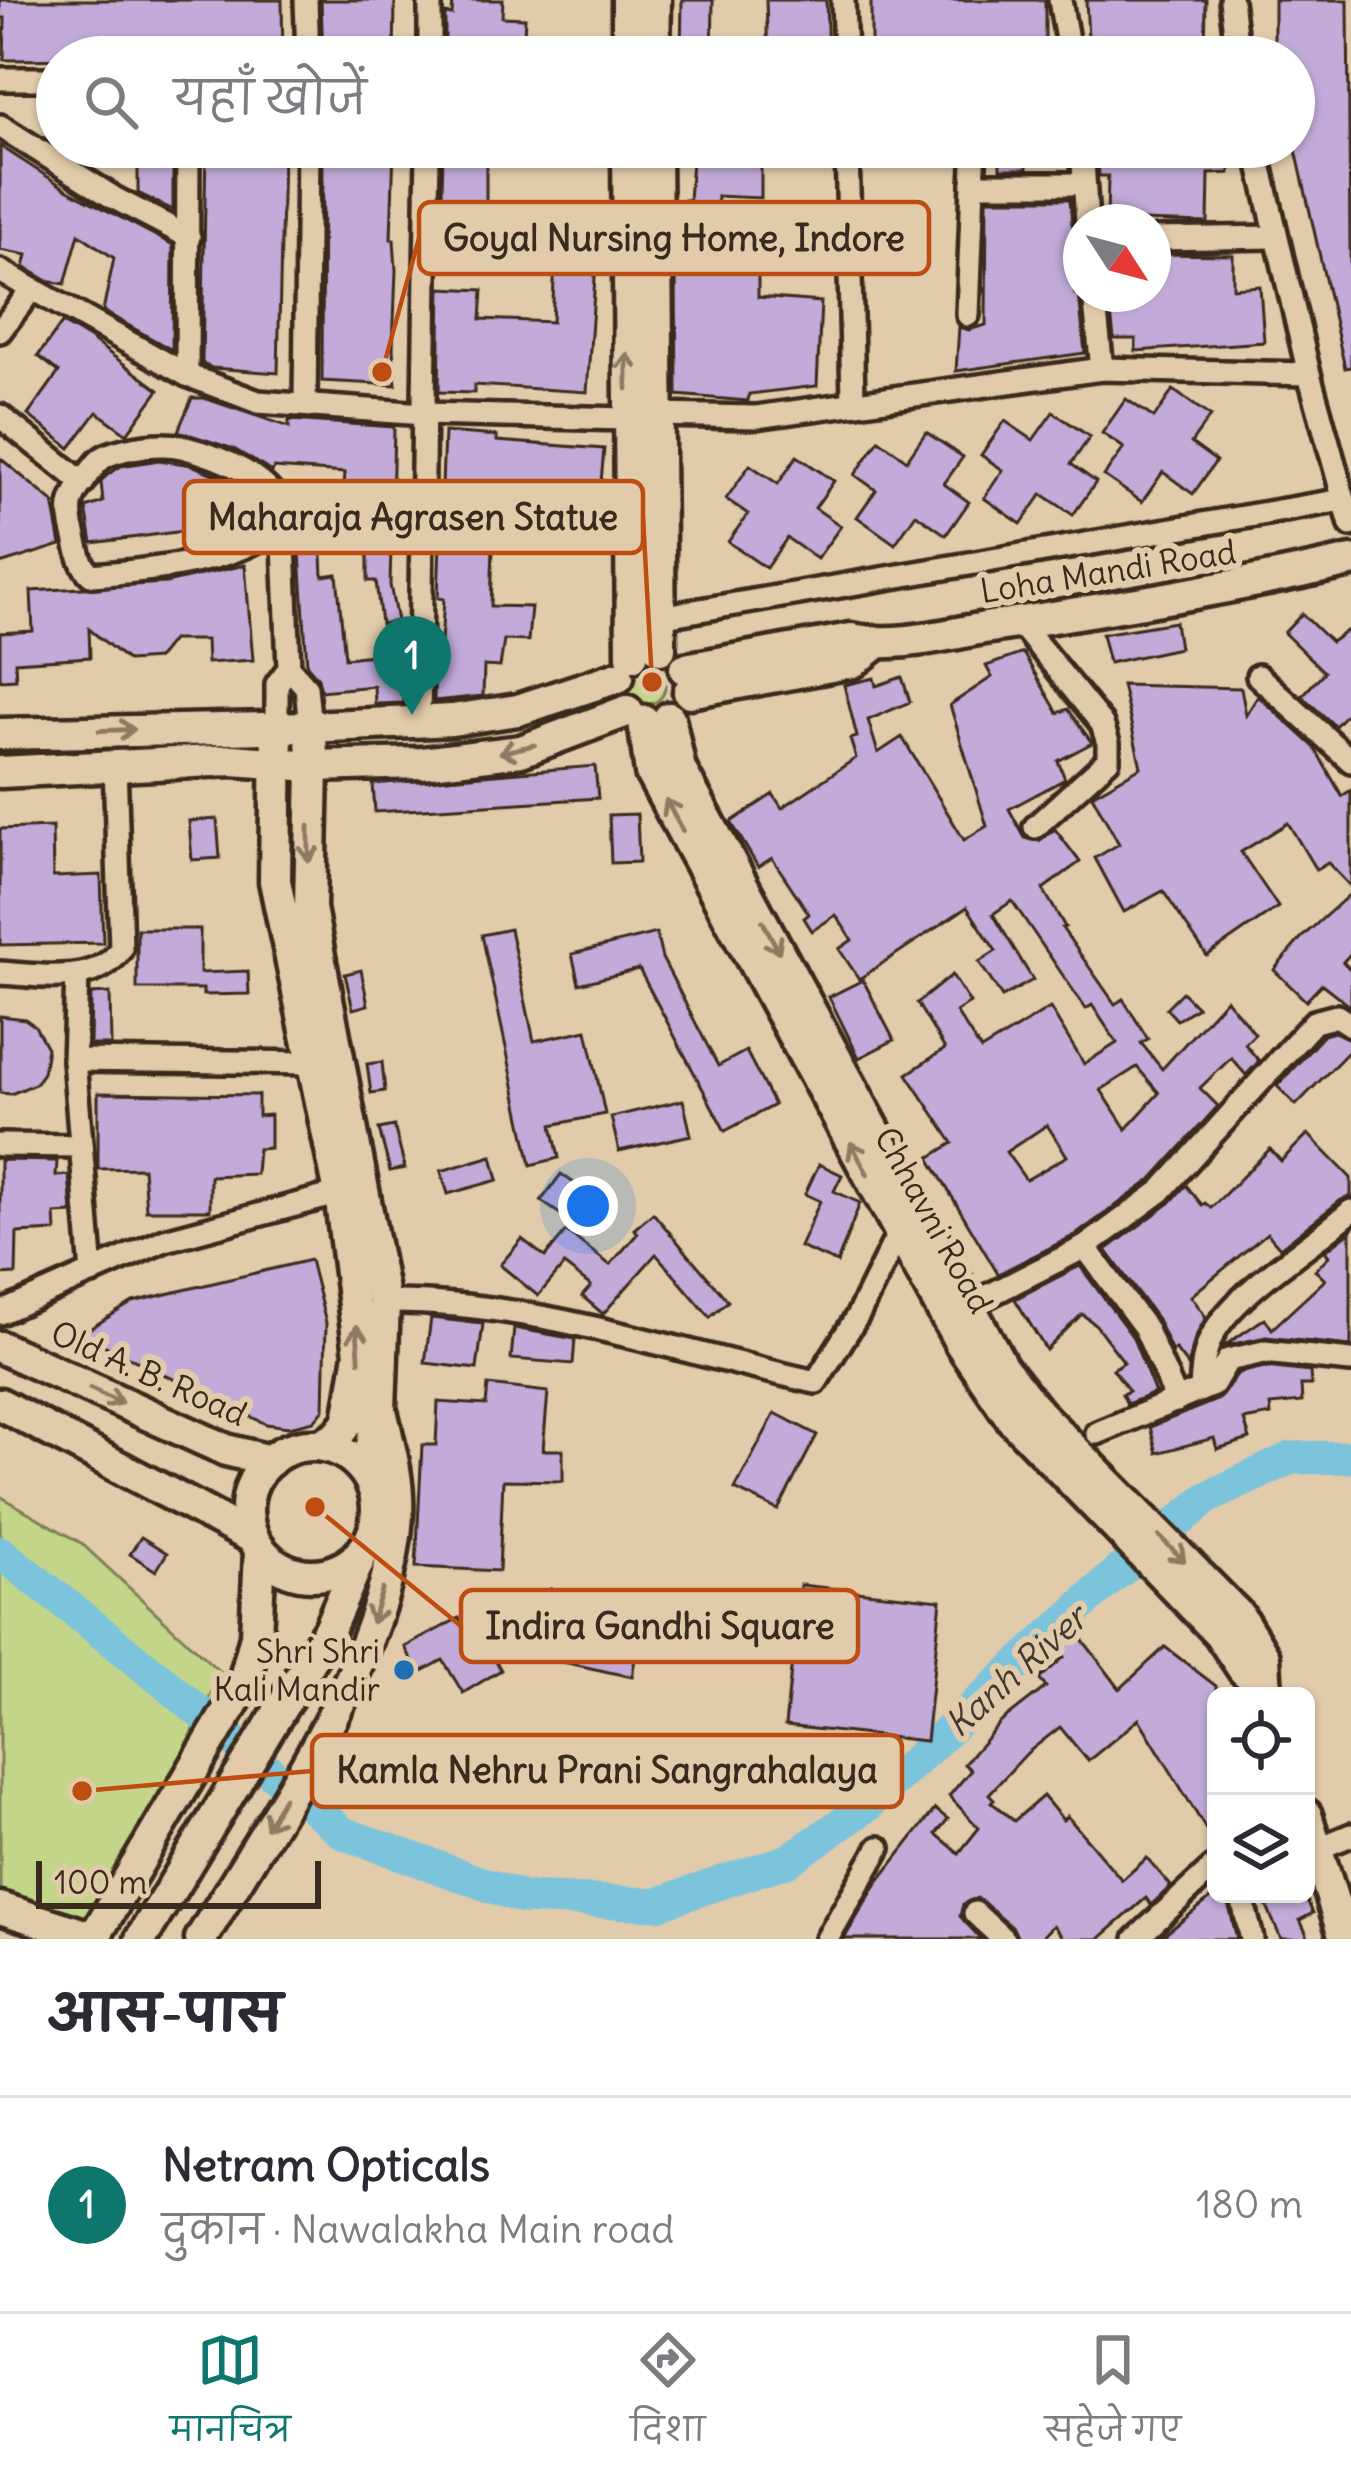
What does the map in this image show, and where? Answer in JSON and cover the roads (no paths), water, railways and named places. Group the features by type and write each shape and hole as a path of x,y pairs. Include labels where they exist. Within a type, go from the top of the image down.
{"main road":[{"path":"628,0 628,36"},
{"path":"655,0 655,36"},
{"path":"629,168 641,417 659,617 620,701 647,717"},
{"path":"637,660 641,417 654,168"},
{"name":"Loha Mandi Road","path":"687,680 851,639 876,644 1019,622 1259,582 1351,561"},
{"path":"0,734 310,727 518,710 637,660 674,655 687,680 679,712 521,751 422,763 313,766 233,760 0,772"},
{"name":"Chhavni Road","path":"647,717 651,773 899,1232 957,1311"},
{"name":"Chhavni Road","path":"647,717 680,769 1012,1419 1047,1438 1229,1624 1243,1669 1260,1687"},
{"path":"277,726 275,881 340,1193 359,1369 349,1421 337,1436 320,1445"},
{"path":"310,727 310,908 384,1302 380,1409 366,1472"},
{"name":"Old A. B. Road","path":"0,1347 226,1450 270,1461"},
{"path":"0,1404 256,1544 288,1572 306,1576 342,1569 362,1553"},
{"path":"201,1939 334,1712 380,1600 397,1518 396,1474 380,1409"},
{"path":"141,1939 328,1629 373,1534 376,1492 366,1472 338,1449 320,1445"},
{"name":"Old A. B. Road","path":"93,1938 243,1686 256,1636 256,1544 247,1507 250,1489 270,1461 285,1450 320,1445"},
{"path":"1315,1844 1345,1939"},
{"path":"0,1908 93,1938"}],"street":[{"path":"306,0 307,36"},
{"path":"430,0 430,36"},
{"path":"843,0 844,36"},
{"path":"1060,0 1066,36"},
{"path":"1231,0 1235,36"},
{"path":"0,79 36,79"},
{"path":"0,126 36,149"},
{"path":"66,168 189,237"},
{"path":"187,375 188,168"},
{"path":"305,404 308,168"},
{"path":"419,721 428,168"},
{"path":"847,168 853,400"},
{"path":"968,315 974,168"},
{"path":"1083,168 1086,204"},
{"path":"1260,168 1309,374 1351,524"},
{"path":"973,184 1084,184"},
{"path":"1171,239 1275,237"},
{"path":"0,271 187,375 258,402 424,414 756,417 1102,369 1309,374"},
{"path":"0,331 32,290"},
{"path":"1096,312 1102,369"},
{"path":"0,416 82,483"},
{"path":"277,726 277,685 289,668 283,519 282,507 270,489 238,469 179,446 141,448 98,462 70,502 82,566 91,575 216,556 273,532 283,519"},
{"path":"659,617 1343,500"},
{"path":"1019,622 1102,724 1108,742 1108,760 1035,827"},
{"path":"289,668 306,687 310,727"},
{"path":"1258,676 1351,761"},
{"path":"0,973 77,976 116,957 121,949 115,764"},
{"path":"77,976 74,1060 92,1273"},
{"path":"957,1311 1085,1247 1161,1191 1314,1022 1337,1016 1351,1025"},
{"path":"74,1060 313,1063"},
{"path":"0,1145 80,1146"},
{"path":"0,1313 165,1240 340,1193"},
{"path":"1201,1390 1203,1359 1214,1332 1230,1311 1351,1211"},
{"path":"384,1302 440,1301 542,1316 816,1382 858,1315 899,1232"},
{"path":"1085,1247 1145,1328 1178,1401"},
{"path":"1097,1433 1213,1385 1228,1360 1264,1352 1351,1361"},
{"path":"1317,1850 1351,1835"},
{"path":"827,1939 879,1849"},
{"path":"1136,1939 1207,1873"},
{"path":"1243,1903 1252,1939"},
{"path":"975,1913 1003,1939"}],"waterway":[{"name":"Kanh River","path":"0,1552 343,1833 523,1898 657,1904 789,1860 867,1806 1109,1580 1207,1498 1291,1458 1351,1457"}],"place":[{"name":"Goyal Nursing Home, Indore","path":"382,372"},
{"name":"Maharaja Agrasen Statue","path":"652,682"},
{"name":"Netram Opticals","path":"412,715"},
{"name":"Indira Gandhi Square","path":"315,1507"},
{"name":"Shri Shri Kali Mandir","path":"404,1670"},
{"name":"Kamla Nehru Prani Sangrahalaya","path":"82,1791"}]}
